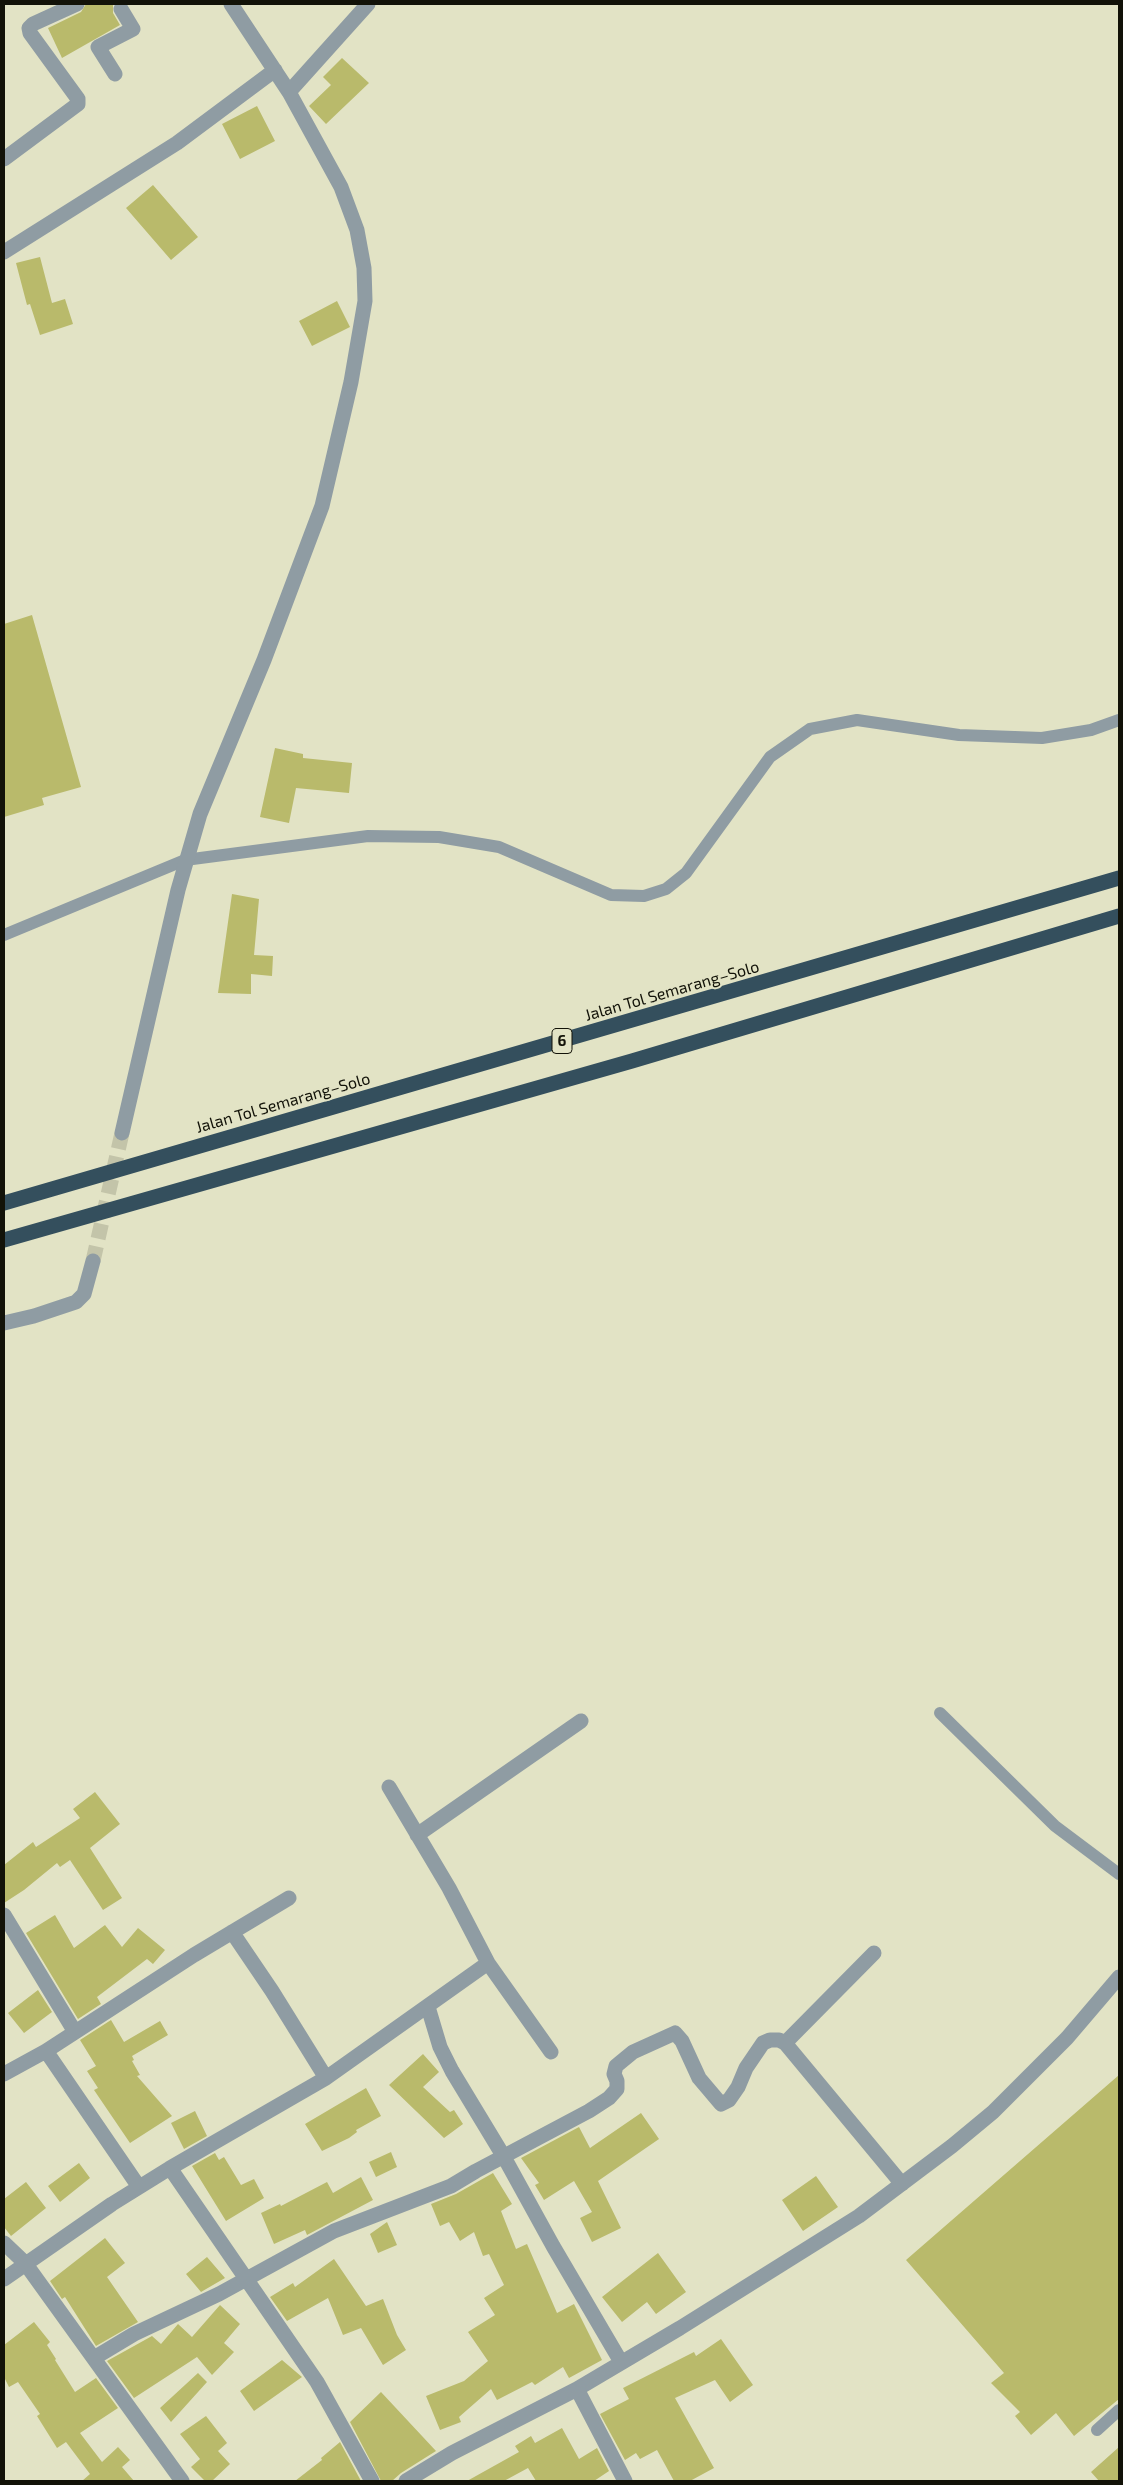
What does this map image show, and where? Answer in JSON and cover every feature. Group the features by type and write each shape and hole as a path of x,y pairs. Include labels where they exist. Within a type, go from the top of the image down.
{"highway":[{"name":"Jalan Tol Semarang–Solo","path":"4,1203 1119,878"},
{"name":"6","path":"4,1240 632,1061 1119,916"}],"street":[{"path":"4,158 78,104 78,98 30,33 30,28 33,24 77,4"},
{"path":"122,1133 185,860 200,814 264,660 322,506 351,382 365,301 364,268 357,230 340,187 276,70 231,4"},
{"path":"289,92 368,4"},
{"path":"115,74 98,47 133,29 124,6"},
{"path":"4,252 176,143 276,70"},
{"path":"4,1324 76,1302 84,1294 93,1261"},
{"path":"417,1835 581,1721"},
{"path":"389,1787 449,1888 488,1963 551,2052"},
{"path":"4,2074 46,2051 288,1898"},
{"path":"4,1914 74,2032"},
{"path":"232,1932 272,1991 326,2078"},
{"path":"785,2043 874,1953"},
{"path":"4,2279 138,2187 326,2078 488,1963"},
{"path":"406,2481 452,2453 577,2389 816,2244 902,2184 993,2112 1066,2038 1119,1977"},
{"path":"428,2006 440,2047 452,2071 504,2157 553,2246 621,2362"},
{"path":"94,2358 134,2334 220,2294 334,2231 451,2186 589,2112 609,2098 617,2089 617,2081 614,2074 616,2066 633,2052 675,2033 682,2042 699,2078 721,2104 728,2100 738,2087 746,2068 764,2043 770,2040 779,2040 785,2043 902,2184"},
{"path":"46,2051 138,2187"},
{"path":"170,2168 244,2280 317,2382 372,2481"},
{"path":"4,2243 25,2263 94,2358 126,2406 182,2481"},
{"path":"577,2389 624,2481"}],"lane":[{"path":"4,935 185,860 368,836 439,837 499,847 611,895 644,896 666,889 686,873 770,757 810,728 857,720 959,735 1042,738 1091,730 1119,720"},
{"path":"940,1713 1055,1826 1119,1874"},
{"path":"1097,2430 1119,2410"}],"building":[{"path":"86,4 113,4 113,13 120,25 62,58 48,28 81,12"},
{"path":"342,58 369,83 326,124 309,106 331,85 323,77"},
{"path":"257,106 275,141 240,159 222,124"},
{"path":"153,185 198,237 171,260 126,208"},
{"path":"40,257 52,303 65,299 73,324 40,335 30,304 27,305 16,263"},
{"path":"337,301 350,327 312,346 299,321"},
{"path":"32,615 81,787 42,798 44,805 4,817 4,624"},
{"path":"275,748 303,754 303,758 352,763 349,793 296,788 289,823 260,817"},
{"path":"232,894 259,899 254,955 273,956 272,976 251,974 251,994 218,993"},
{"path":"95,1792 120,1824 90,1848 122,1898 103,1910 70,1860 60,1867 57,1863 24,1890 4,1903 4,1865 33,1842 36,1847 80,1818 73,1809"},
{"path":"55,1915 74,1948 105,1925 122,1947 138,1928 165,1950 153,1964 147,1959 97,1997 101,2004 78,2019 26,1933"},
{"path":"38,1990 52,2012 24,2033 8,2013"},
{"path":"111,2020 124,2042 160,2021 168,2035 132,2056 134,2060 132,2061 140,2075 137,2076 172,2116 130,2143 94,2090 98,2088 87,2071 96,2066 80,2040"},
{"path":"423,2054 439,2072 423,2087 450,2112 454,2110 463,2124 444,2138 389,2085"},
{"path":"1119,2075 1119,2399 1074,2436 1056,2413 1031,2435 1015,2416 1020,2412 991,2383 1004,2373 906,2260"},
{"path":"366,2088 381,2116 356,2130 357,2132 349,2138 322,2151 305,2124"},
{"path":"195,2111 207,2136 184,2149 171,2123"},
{"path":"641,2113 659,2139 598,2181 621,2228 592,2242 580,2218 592,2212 574,2181 544,2200 535,2185 539,2183 521,2158 579,2127 590,2148"},
{"path":"391,2152 397,2167 376,2177 369,2162"},
{"path":"215,2153 219,2160 224,2157 241,2185 254,2179 264,2198 226,2221 192,2166"},
{"path":"79,2163 90,2178 60,2202 48,2186"},
{"path":"493,2173 512,2204 501,2211 516,2249 527,2244 557,2313 574,2304 602,2360 569,2378 563,2367 535,2385 532,2382 497,2400 491,2389 459,2417 461,2422 440,2430 426,2396 464,2381 488,2361 468,2332 495,2315 484,2298 504,2285 489,2254 483,2256 474,2232 460,2241 449,2222 440,2226 431,2204 456,2194"},
{"path":"816,2176 838,2207 803,2231 782,2200"},
{"path":"361,2177 373,2200 307,2235 305,2230 274,2244 261,2213 280,2204 281,2206 327,2182 333,2193"},
{"path":"26,2182 46,2208 11,2236 4,2227 4,2199"},
{"path":"387,2222 397,2245 378,2253 370,2234"},
{"path":"105,2238 125,2263 107,2277 138,2322 96,2346 65,2297 62,2299 50,2281"},
{"path":"658,2253 686,2292 656,2314 647,2302 622,2322 602,2297"},
{"path":"207,2257 225,2278 201,2292 186,2274"},
{"path":"334,2259 366,2306 383,2299 397,2335 406,2350 383,2365 361,2328 343,2335 328,2298 287,2321 270,2297 293,2283 295,2287"},
{"path":"220,2305 240,2324 224,2343 234,2352 212,2375 197,2357 134,2398 107,2361 152,2336 161,2344 178,2324 192,2337"},
{"path":"34,2322 50,2342 47,2345 75,2392 96,2378 118,2408 80,2433 102,2462 118,2447 130,2460 122,2467 134,2481 82,2481 90,2474 66,2442 57,2448 37,2416 40,2414 18,2382 9,2387 4,2377 4,2345"},
{"path":"721,2339 753,2385 730,2402 715,2380 675,2398 714,2468 690,2481 674,2481 657,2450 640,2459 636,2453 625,2460 600,2414 629,2399 623,2388 694,2352 696,2356"},
{"path":"282,2360 302,2377 254,2411 240,2391"},
{"path":"198,2373 207,2382 171,2422 160,2408"},
{"path":"381,2392 436,2451 401,2473 392,2481 381,2481 350,2422"},
{"path":"206,2416 227,2443 218,2451 230,2464 212,2481 205,2481 191,2467 200,2459 180,2434"},
{"path":"562,2428 579,2459 597,2448 609,2471 594,2481 536,2481 528,2468 504,2481 467,2481 519,2452 515,2446 531,2436 535,2443"},
{"path":"340,2442 361,2481 295,2481 322,2460 321,2458"},
{"path":"1119,2447 1119,2481 1099,2481 1091,2472"}],"tunnel":[{"path":"93,1261 122,1133"}]}
